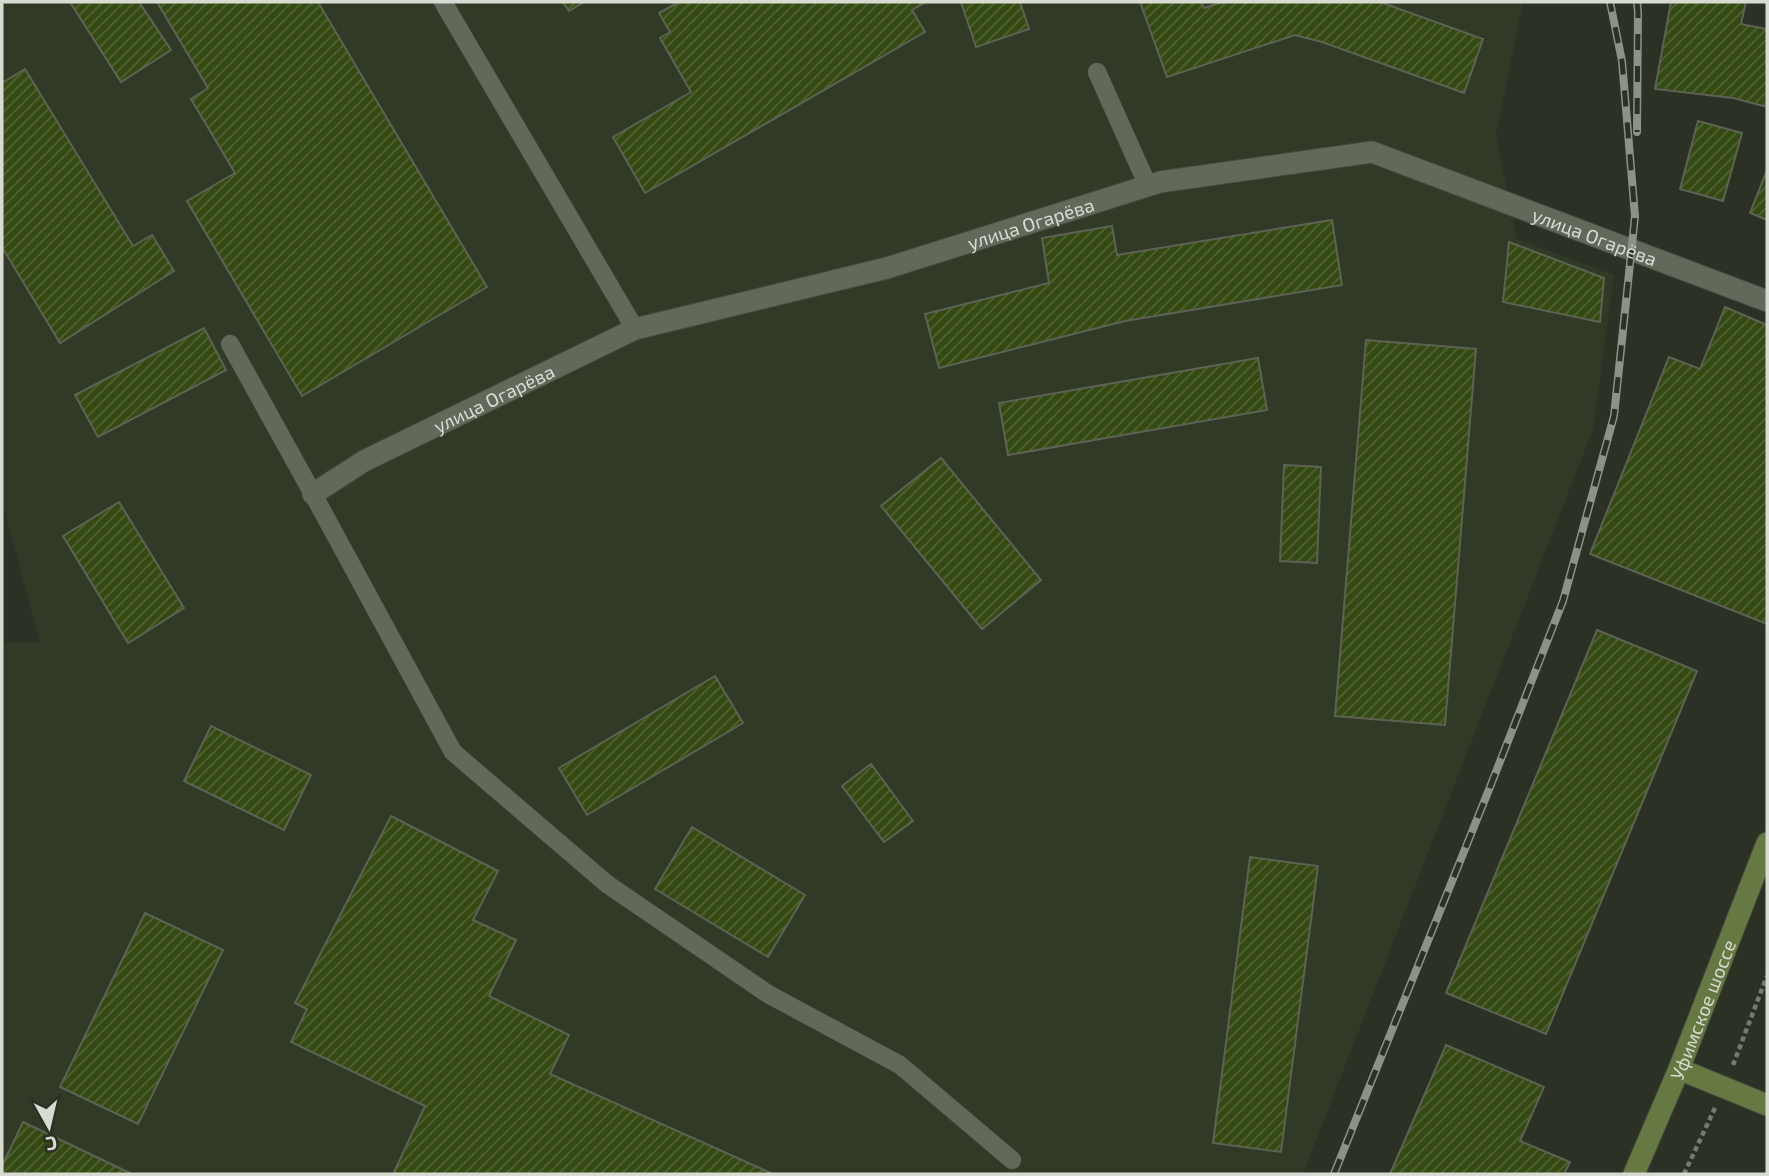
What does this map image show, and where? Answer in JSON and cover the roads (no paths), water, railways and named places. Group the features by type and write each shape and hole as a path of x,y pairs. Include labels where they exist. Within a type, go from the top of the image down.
{"main road":[{"name":"Уфимское шоссе","path":"1634,1174 1679,1069 1767,843"},
{"path":"1679,1069 1767,1105"}],"street":[{"name":"улица Огарёва","path":"313,494 364,461 635,329 887,268 1160,182 1372,152 1767,301"}],"lane":[{"path":"443,2 635,329"},
{"path":"1097,72 1148,186"},
{"path":"230,345 453,752 607,884 768,994 900,1065 1012,1160"}],"railway":[{"path":"1334,1174 1563,601 1614,416 1635,216 1622,61 1610,2"},
{"path":"1637,2 1637,132"}]}
